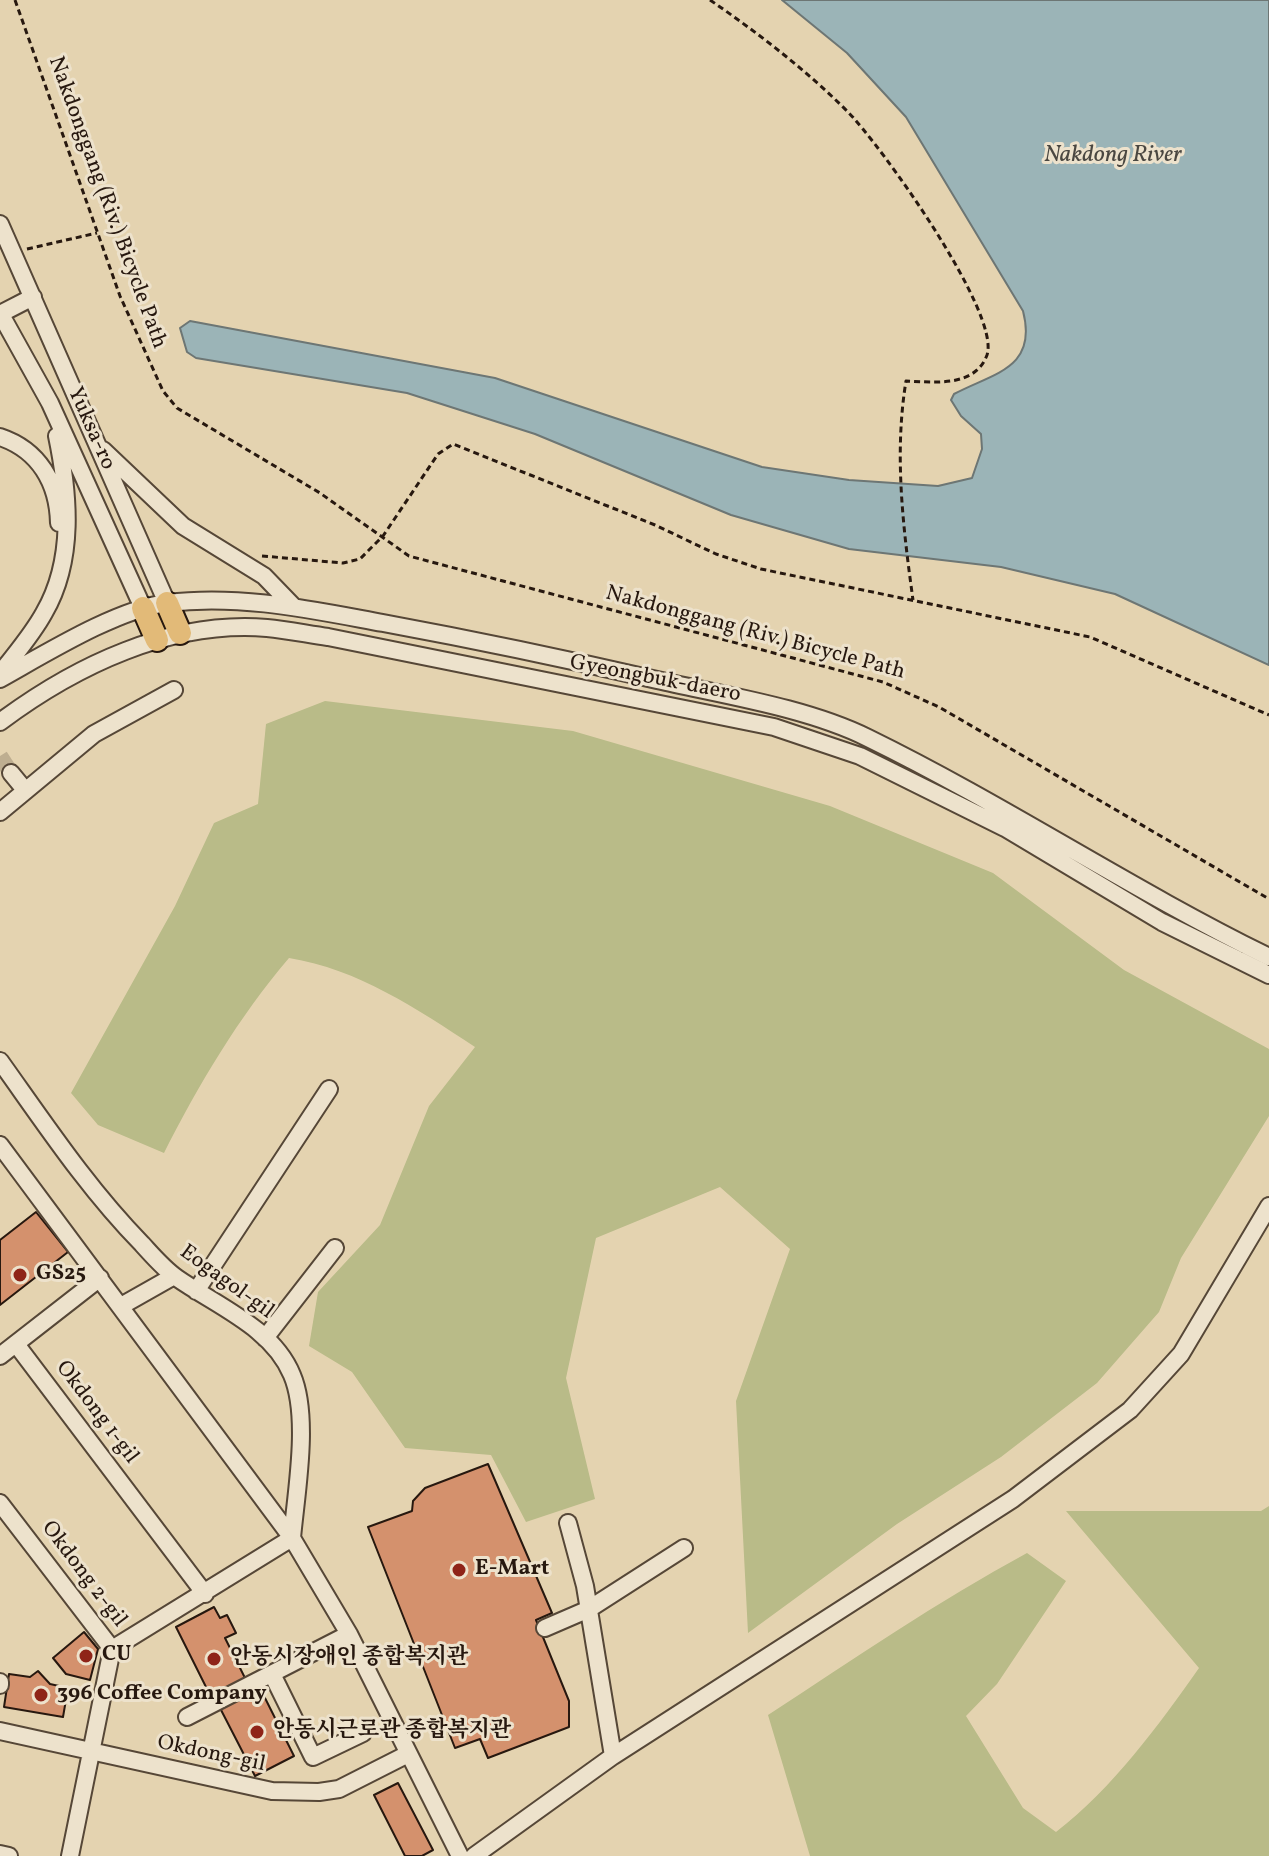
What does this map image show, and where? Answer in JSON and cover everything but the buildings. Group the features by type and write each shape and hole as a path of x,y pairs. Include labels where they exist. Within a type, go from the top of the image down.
{"main road":[{"name":"Yuksa-ro","path":"167,603 180,633"},
{"name":"Yuksa-ro","path":"143,608 157,640"}],"street":[{"name":"Yuksa-ro","path":"0,224 167,603"},
{"path":"0,314 33,297"},
{"name":"Yuksa-ro","path":"0,314 50,403 143,608"},
{"path":"0,677 46,611 60,565 69,516 66,478 50,403"},
{"path":"0,437 34,456 49,475 59,515 60,565"},
{"path":"96,443 183,526 264,576 293,606"},
{"name":"Gyeongbuk-daero","path":"0,677 69,641 143,608 167,603 243,600 293,606 513,647 779,708 864,736 1017,817 1176,912 1269,957"},
{"name":"Gyeongbuk-daero","path":"0,722 79,670 180,633 264,628 328,637 774,727 860,756 992,822 1162,922 1269,975"},
{"path":"0,812 94,734 174,690"},
{"path":"11,773 25,790"},
{"path":"1242,961 1269,982"},
{"name":"Eogagol-gil","path":"0,1061 83,1177 125,1227 174,1276 277,1347 293,1377 298,1409 299,1462 292,1538"},
{"path":"196,1291 329,1089"},
{"path":"0,1145 292,1538 349,1634 460,1856"},
{"path":"474,1856 613,1756 1013,1499 1130,1410 1181,1354 1269,1206"},
{"path":"265,1338 335,1248"},
{"path":"121,1306 174,1276"},
{"path":"0,1356 100,1278"},
{"name":"Okdong 1-gil","path":"16,1344 205,1594"},
{"name":"Okdong 2-gil","path":"3,1512 112,1649 70,1856"},
{"path":"568,1523 589,1609 613,1756"},
{"path":"112,1649 292,1538"},
{"path":"545,1628 589,1609 684,1548"},
{"path":"187,1717 349,1634"},
{"path":"272,1674 313,1757 363,1733"},
{"name":"Okdong-gil","path":"0,1731 272,1791 319,1792 339,1789 408,1754"},
{"path":"0,1854 9,1856"}],"path":[{"name":"Nakdonggang (Riv.) Bicycle Path","path":"15,0 97,233 149,364 163,391 177,408 209,430 255,451 409,556 883,682 939,707 1004,743 1269,899"},
{"path":"710,0 761,35 848,112 917,199 981,315 988,341 987,355 978,369 953,381 906,381 900,417 900,479 913,600"},
{"path":"13,252 97,233"},
{"path":"259,556 343,563 360,559 383,536 438,454 453,444 655,525 716,554 761,569 1090,637 1269,715"}],"green space":[{"path":"325,701 573,731 830,806 993,873 1124,970 1269,1049 1269,1116 1181,1258 1159,1312 1097,1383 1001,1457 897,1524 748,1633 736,1401 790,1249 720,1187 596,1238 566,1378 595,1499 526,1522 491,1455 405,1448 352,1372 309,1346 318,1292 380,1225 429,1106 475,1047 386,992 339,971 289,958 220,1052 164,1153 98,1125 71,1093 175,906 214,823 258,804 266,724"},
{"path":"1269,1506 1269,1856 810,1856 768,1715 929,1611 1027,1553 1066,1581 997,1684 966,1716 1023,1808 1056,1832 1115,1776 1151,1734 1199,1668 1066,1511 1261,1511"}],"water":[{"name":"Nakdong River","path":"782,0 1269,0 1269,665 1115,594 1001,567 849,549 731,515 535,434 407,393 196,358 187,352 180,328 190,321 495,378 762,467 849,480 938,486 972,478 982,449 981,434 961,416 951,400 954,394 997,374 1018,357 1026,330 1023,311 906,117 847,53"}],"tunnel":[{"path":"0,756 11,773"}],"place":[{"name":"GS25","path":"20,1275"},
{"name":"E-Mart","path":"459,1570"},
{"name":"CU","path":"86,1656"},
{"name":"안동시장애인 종합복지관","path":"214,1659"},
{"name":"396 Coffee Company","path":"41,1695"},
{"name":"안동시근로관 종합복지관","path":"257,1732"}]}
